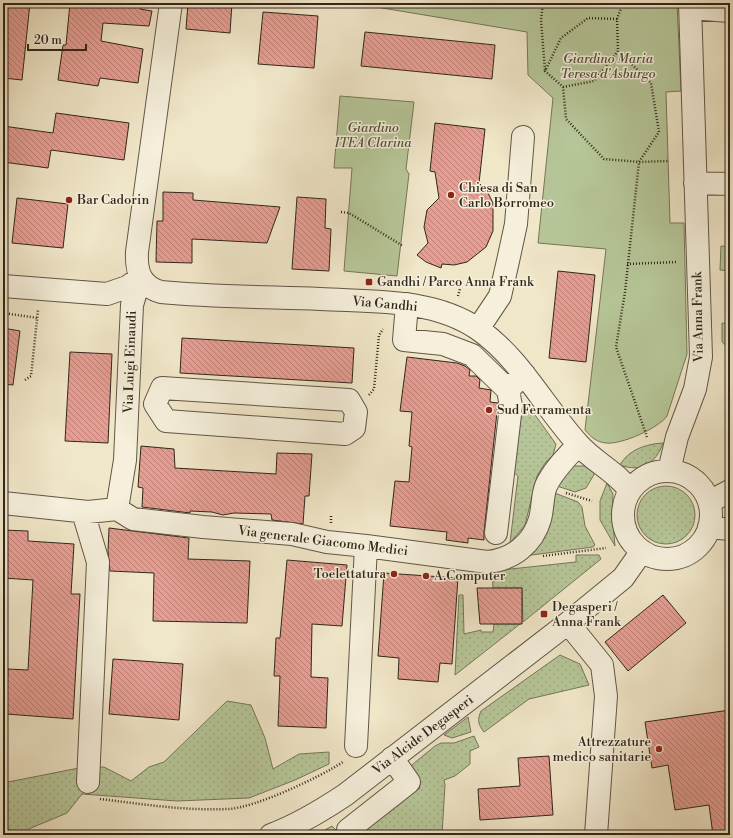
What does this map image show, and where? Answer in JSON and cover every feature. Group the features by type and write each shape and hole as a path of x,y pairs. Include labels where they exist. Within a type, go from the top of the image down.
{"street":[{"name":"Via Luigi Einaudi","path":"117,508 125,460 132,305 140,278 137,266 137,252 171,3"},
{"name":"Via Anna Frank","path":"669,471 676,437 695,389 701,357 690,6 730,11"},
{"path":"478,329 500,296 516,224 523,137"},
{"path":"695,183 730,184"},
{"path":"3,286 107,294 127,287 140,278"},
{"name":"Via Gandhi","path":"140,278 150,287 161,292 407,304 450,315 478,329 499,347 524,374 578,445 594,460 624,482 630,491"},
{"path":"407,304 404,340 443,344 472,355 508,390 511,406 496,533"},
{"path":"508,390 524,374"},
{"path":"162,388 350,400 356,412 354,428 345,434 166,421 155,404 162,388"},
{"path":"128,403 155,404"},
{"name":"Via generale Giacomo Medici","path":"117,508 133,519 203,528 292,534 327,542 487,562 498,561 512,556 532,536 540,520 546,486 554,472 578,445"},
{"path":"669,471 681,473 696,482 704,491 709,502 711,514 720,528 699,545 682,556 661,558 642,551 630,537 623,520 625,502 630,491 644,478 656,472 669,471"},
{"path":"709,502 730,490"},
{"path":"3,503 83,512 117,508"},
{"path":"83,512 98,562 88,782"},
{"path":"350,753 366,546"},
{"name":"Via Alcide Degasperi","path":"271,835 289,828 318,813 392,758 568,623 623,578 642,551"},
{"path":"568,623 602,665 606,696 596,835"},
{"path":"348,835 348,830 409,782 392,758"}],"path":[{"path":"543,3 540,20 545,71 563,87 566,119 604,159 638,162 668,161"},
{"path":"563,87 594,81 618,51 617,19 623,3"},
{"path":"545,71 560,38 588,18 617,19"},
{"path":"618,51 651,83 659,132 638,162 628,264 616,347 647,437"},
{"path":"341,212 349,213 403,246"},
{"path":"628,264 681,262"},
{"path":"3,313 38,316 31,376 26,380"},
{"path":"356,412 374,389 379,335 386,324"},
{"path":"559,491 592,501"},
{"path":"536,558 606,548"},
{"path":"88,782 89,798 171,807 229,809 253,803 313,779 350,753"}],"green space":[{"name":"Giardino Maria Teresa d'Asburgo","path":"352,3 677,3 681,91 666,92 670,223 684,223 687,354 667,416 663,421 639,435 613,443 606,443 597,440 585,430 606,249 538,243 553,98 528,75 527,32"},
{"name":"Giardino ITEA Clarina","path":"340,96 414,102 406,169 409,174 397,276 344,271 352,168 334,168"},
{"path":"721,246 730,247 730,271 720,270"},
{"path":"722,323 730,324 730,349 722,342"},
{"path":"519,403 526,411 530,408 556,444 553,455 545,463 537,476 525,525 510,543 518,476 511,470"},
{"path":"663,443 656,456 647,464 635,468 620,465 633,451 645,446"},
{"path":"573,466 585,466 595,473 586,488 575,492 554,485"},
{"path":"607,483 613,494 612,514 615,546 600,520 600,501"},
{"path":"666,486 677,488 690,499 693,504 695,515 693,526 682,539 677,542 666,544 655,542 642,531 639,526 637,515 639,504 650,491 655,488"},
{"path":"552,492 578,502 582,507 585,526 595,545 593,547 524,556"},
{"path":"576,555 599,555 601,559 523,622 522,588 493,588 492,571 576,562"},
{"path":"459,595 463,595 464,634 481,630 481,632 493,632 494,624 520,624 455,675"},
{"path":"560,655 580,664 589,685 529,699 484,732 480,727 479,722 481,711"},
{"path":"227,701 251,705 265,738 273,769 299,754 329,752 329,764 295,780 249,798 177,801 82,794 67,813 19,833 3,827 3,783 79,768 104,767 131,781 149,767 164,762"},
{"path":"468,717 471,732 452,738 444,735"},
{"path":"474,736 479,747 470,751 470,764 455,776 444,780 442,835 358,835 358,832 420,788 407,769 435,746 441,743 454,743"},
{"path":"332,826 341,835 316,835"}],"building":[{"path":"3,3 30,3 22,80 3,78"},
{"path":"70,3 138,3 137,6 141,6 140,9 152,11 149,26 103,23 101,41 143,49 138,83 100,78 98,86 58,80 63,45 66,45"},
{"path":"188,3 232,3 230,33 186,29"},
{"path":"263,12 318,16 314,68 258,64"},
{"path":"365,32 495,45 492,79 361,66"},
{"path":"56,113 129,123 124,160 51,150 48,168 3,162 3,126 53,133"},
{"name":"Chiesa di San Carlo Borromeo","path":"435,123 485,129 479,183 488,193 493,203 493,231 486,247 467,262 454,265 442,264 441,268 426,262 417,255 428,243 424,227 427,210 439,198 435,172 430,171"},
{"path":"163,192 193,193 193,200 280,207 267,243 192,239 192,263 156,262 157,221 163,221"},
{"path":"297,197 326,199 325,228 331,229 329,271 292,269"},
{"path":"17,198 68,204 63,248 12,243"},
{"path":"558,271 595,275 586,362 549,358"},
{"path":"3,328 20,331 13,385 3,384"},
{"path":"182,338 354,348 352,383 180,373"},
{"path":"70,352 112,354 108,443 65,441"},
{"path":"407,357 457,363 465,366 470,370 469,376 476,376 480,380 479,388 491,390 490,402 498,403 484,540 468,538 468,543 446,540 447,532 390,526 395,481 409,482 412,447 409,446 412,412 400,411"},
{"path":"141,446 174,449 175,468 276,474 277,453 312,454 309,496 305,496 303,524 272,520 271,514 234,513 223,515 212,512 190,511 190,513 142,507 143,488 138,487"},
{"path":"109,528 189,538 188,559 250,561 247,623 153,621 154,573 110,571 108,552"},
{"path":"3,530 28,531 28,541 74,544 71,594 80,594 73,719 6,714 8,669 28,670 33,580 3,578"},
{"path":"287,560 347,565 342,626 312,624 311,677 328,678 326,728 278,726 280,676 274,676 276,638 280,638"},
{"path":"384,573 458,578 452,664 440,663 438,682 398,679 399,658 378,656"},
{"path":"477,588 522,588 522,624 480,624"},
{"path":"663,595 686,623 628,671 605,642"},
{"path":"113,659 183,664 179,720 109,714"},
{"path":"730,710 730,835 713,835 709,805 675,810 668,765 652,768 645,722"},
{"path":"549,756 553,815 480,820 478,789 520,786 518,758"}],"place":[{"name":"Chiesa di San Carlo Borromeo","path":"451,195"},
{"name":"Bar Cadorin","path":"69,200"},
{"name":"Gandhi / Parco Anna Frank","path":"369,282"},
{"name":"Sud Ferramenta","path":"489,410"},
{"name":"Toelettatura","path":"394,574"},
{"name":"A.Computer","path":"426,576"},
{"name":"Degasperi / Anna Frank","path":"544,614"},
{"name":"Attrezzature medico sanitarie","path":"659,749"}]}
